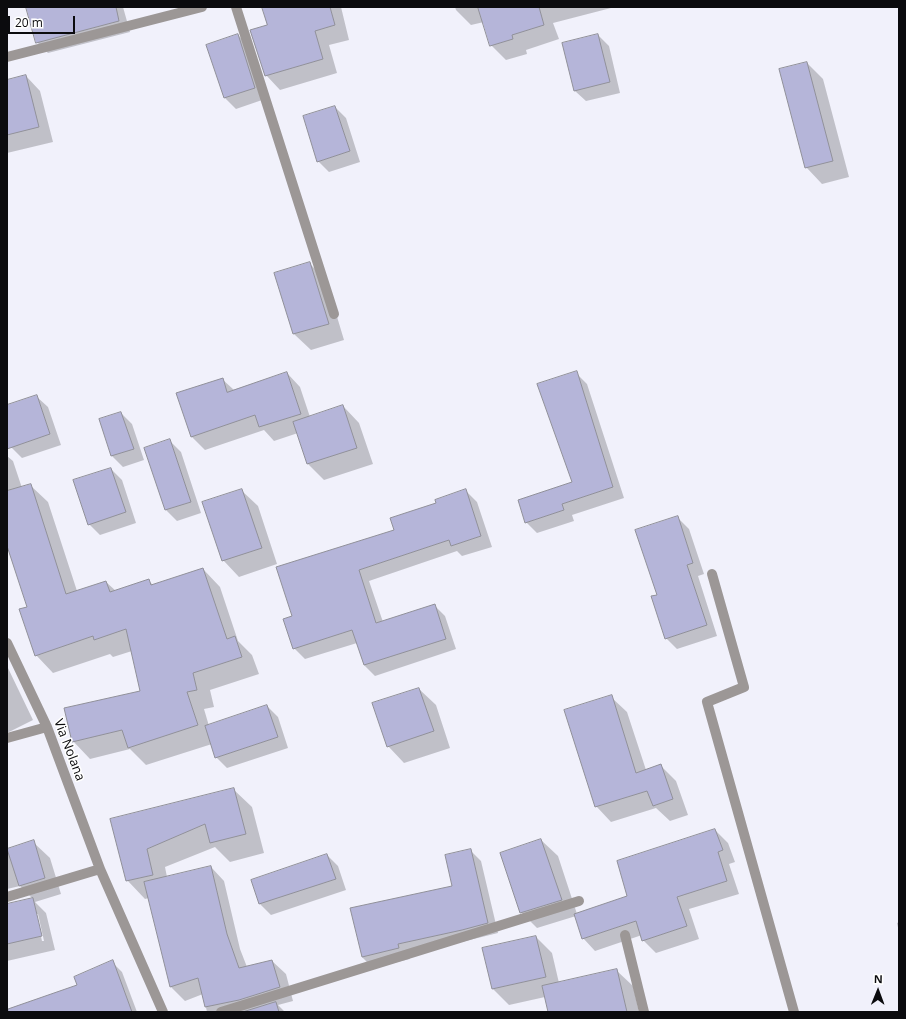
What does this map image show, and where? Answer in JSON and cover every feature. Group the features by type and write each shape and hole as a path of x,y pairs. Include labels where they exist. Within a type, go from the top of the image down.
{"street":[{"path":"7,57 202,7"},
{"path":"236,7 334,314"},
{"path":"712,574 744,687 707,702 794,1012"},
{"name":"Via Nolana","path":"7,643 47,727 100,869 163,1012"},
{"path":"7,738 47,727"},
{"path":"7,896 100,869"},
{"path":"221,1012 579,901"},
{"path":"625,935 644,1012"}],"building":[{"path":"26,7 116,7 119,21 36,43"},
{"path":"262,7 330,7 335,25 315,31 323,59 265,76 250,30 267,25"},
{"path":"478,7 539,7 544,25 512,35 513,39 490,46"},
{"path":"238,34 255,88 224,98 206,45"},
{"path":"598,34 610,82 574,91 562,43"},
{"path":"807,62 833,161 805,168 779,69"},
{"path":"26,75 39,127 7,135 7,80"},
{"path":"335,106 350,151 317,162 303,116"},
{"path":"310,262 329,324 293,334 274,273"},
{"path":"577,371 613,487 562,504 564,510 525,523 518,500 572,482 537,384"},
{"path":"287,372 301,414 259,427 255,415 191,437 176,393 223,378 227,392"},
{"path":"37,395 50,434 7,449 7,405"},
{"path":"343,405 357,448 307,464 293,422"},
{"path":"121,412 134,449 111,456 99,419"},
{"path":"170,439 191,502 165,510 144,448"},
{"path":"111,468 126,512 88,525 73,480"},
{"path":"31,484 66,594 106,581 110,592 149,579 151,585 203,568 227,639 235,636 242,657 193,673 197,690 187,692 198,725 128,748 122,730 72,742 64,708 140,691 126,629 94,640 93,636 35,656 19,609 27,607 7,546 7,491"},
{"path":"242,489 262,548 222,561 202,502"},
{"path":"466,489 481,536 451,546 449,540 359,570 376,623 435,604 446,639 364,665 352,630 293,649 283,619 292,616 276,567 394,530 390,518 436,503 435,500"},
{"path":"678,516 693,563 687,565 707,625 665,639 651,596 657,595 635,530"},
{"path":"419,688 434,731 387,747 372,703"},
{"path":"612,695 636,773 661,764 673,799 653,806 647,791 595,807 564,710"},
{"path":"267,705 278,737 215,758 205,726"},
{"path":"234,788 246,834 210,843 205,824 147,849 153,875 126,881 110,819"},
{"path":"715,829 723,850 718,852 727,881 677,897 687,926 642,941 636,921 582,939 574,914 627,896 617,861"},
{"path":"541,839 562,900 520,913 500,853"},
{"path":"34,840 45,878 19,886 7,849"},
{"path":"471,849 488,923 398,944 399,948 362,957 350,908 452,886 445,855"},
{"path":"327,854 336,879 259,904 251,880"},
{"path":"211,866 227,934 239,968 272,960 280,987 239,1000 205,1007 198,978 170,987 144,882"},
{"path":"33,898 42,936 7,944 7,904"},
{"path":"536,936 546,977 492,989 482,948"},
{"path":"113,960 132,1012 8,1012 8,1009 77,985 74,977"},
{"path":"617,969 627,1012 548,1012 542,986"},
{"path":"276,1002 279,1012 243,1012"}]}
